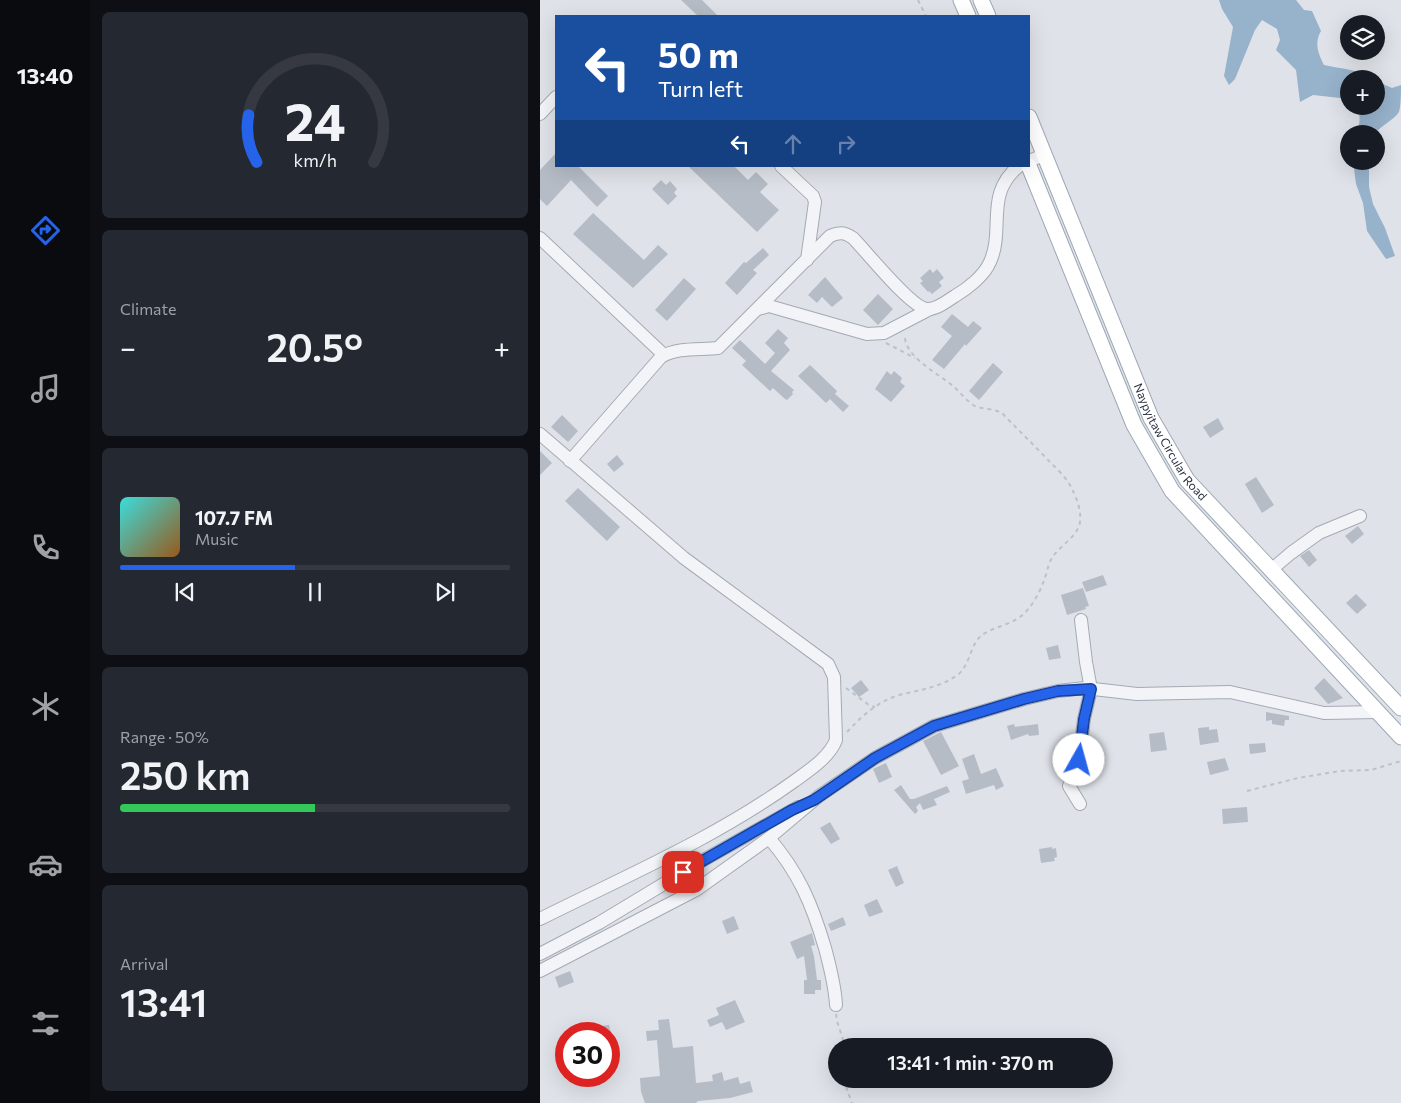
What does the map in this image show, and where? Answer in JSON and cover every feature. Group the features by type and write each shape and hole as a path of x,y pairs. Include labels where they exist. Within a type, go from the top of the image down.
{"main road":[{"path":"961,0 968,15"},
{"path":"981,0 988,15"},
{"name":"Naypyitaw Circular Road","path":"1030,120 1151,418 1187,480 1401,708"},
{"path":"1029,167 1134,425 1172,491 1401,737"}],"street":[{"path":"540,114 555,98"},
{"path":"1030,161 1044,155"},
{"path":"782,167 813,196 815,202 807,260"},
{"path":"758,309 769,306 868,334 884,333 963,291 983,274 990,264 995,248 997,204 1000,191 1007,179 1018,167"},
{"path":"570,461 664,355 682,351 718,348 830,236 845,232 853,238 909,298 923,308 930,309"},
{"path":"540,238 664,355"},
{"path":"540,434 684,558 828,664 834,679 836,740 833,747 811,769 764,803 697,842 540,919"},
{"path":"1271,570 1319,533 1360,516"},
{"path":"1080,804 1070,786 1079,760 1084,719 1091,689 1081,620"},
{"path":"540,971 696,890 769,838 814,800 875,758 934,726 1024,699 1058,691 1091,689 1137,694 1230,692 1314,712 1377,712"},
{"path":"540,954 599,923 700,862 792,810 814,800"},
{"path":"769,838 785,857 815,913 834,983 836,1004"}],"path":[{"path":"918,0 926,15"},
{"path":"910,318 904,339 906,346 917,359"},
{"path":"833,747 861,717 875,706 899,696 926,690 958,675 969,660 974,645 982,635 1008,624 1022,616 1027,610 1043,585 1054,556 1079,525 1080,510 1072,487 1002,414 996,410 980,408 972,404 952,385 917,359 868,334"},
{"path":"834,679 869,706 875,706"},
{"path":"1247,791 1298,778 1340,771 1371,770 1401,761"},
{"path":"836,1004 837,1021 843,1038"},
{"path":"846,1088 852,1103"}],"water":[{"path":"1219,0 1296,0 1304,10 1312,11 1321,31 1318,48 1324,65 1351,70 1340,70 1340,98 1313,95 1300,102 1296,70 1276,50 1280,40 1277,29 1262,20 1255,30 1235,79 1229,85 1224,76 1233,27"},
{"path":"1385,85 1392,88 1401,85 1399,112 1394,118 1384,125 1359,125 1359,115 1385,115"},
{"path":"1354,170 1369,170 1369,187 1373,204 1385,228 1395,256 1386,259 1367,231 1363,203 1356,184"}],"building":[{"path":"681,0 702,0 717,15 697,15"},
{"path":"555,154 555,167 579,167 608,196 597,207 571,180 547,206 540,199 540,170"},
{"path":"689,167 735,167 748,180 756,172 768,184 760,192 779,210 757,232"},
{"path":"661,180 666,185 670,181 677,189 674,193 677,196 668,205 652,189"},
{"path":"593,213 644,260 658,245 668,254 633,288 573,234"},
{"path":"763,248 769,255 753,270 757,273 737,295 725,283 744,262 746,263"},
{"path":"930,269 933,273 937,269 944,278 939,282 942,286 932,294 920,283 923,281 920,278"},
{"path":"825,277 843,298 832,307 822,297 817,303 808,295"},
{"path":"684,278 696,289 667,321 655,310"},
{"path":"878,294 893,309 878,325 863,310"},
{"path":"952,314 968,327 973,321 982,328 966,346 965,344 944,369 932,360 952,336 941,327"},
{"path":"778,329 788,338 784,343 790,350 771,371 794,390 787,400 773,388 770,391 742,365 746,361 732,348 740,340 765,364 775,353 765,343"},
{"path":"993,363 1003,372 979,400 969,391"},
{"path":"810,365 837,391 835,394 849,406 843,412 830,399 826,403 798,376"},
{"path":"887,371 891,375 894,371 902,378 900,382 905,386 891,402 875,389"},
{"path":"562,415 578,431 568,442 551,427"},
{"path":"1218,418 1224,429 1210,438 1203,427"},
{"path":"540,451 552,463 540,475"},
{"path":"617,455 624,464 614,472 607,464"},
{"path":"1256,477 1274,505 1262,513 1245,484"},
{"path":"578,488 620,527 607,541 565,501"},
{"path":"1358,526 1364,534 1352,544 1345,536"},
{"path":"1309,550 1317,560 1309,567 1300,556"},
{"path":"1103,575 1107,585 1086,592 1082,582"},
{"path":"1083,588 1089,606 1085,607 1086,609 1067,615 1061,595"},
{"path":"1356,594 1367,605 1357,614 1346,603"},
{"path":"1058,645 1061,658 1049,660 1046,648"},
{"path":"1324,678 1343,698 1328,704 1314,688"},
{"path":"861,680 869,690 859,697 851,688"},
{"path":"1266,712 1289,716 1289,720 1285,720 1284,726 1272,724 1272,720 1266,721"},
{"path":"1014,724 1015,727 1038,724 1039,735 1029,736 1028,734 1011,740 1007,726"},
{"path":"1209,727 1209,730 1217,729 1219,742 1200,745 1198,728"},
{"path":"941,732 959,766 941,775 923,741"},
{"path":"1164,732 1167,750 1151,752 1149,734"},
{"path":"1265,743 1266,752 1250,754 1249,744"},
{"path":"974,754 981,774 996,768 1004,786 996,790 994,785 966,794 962,781 969,779 962,759"},
{"path":"1225,758 1229,770 1210,775 1207,762"},
{"path":"886,763 892,777 879,783 873,769"},
{"path":"901,785 910,799 947,786 950,792 934,799 937,805 923,810 920,803 916,807 918,811 915,814 894,790"},
{"path":"1247,807 1248,822 1223,824 1222,809"},
{"path":"830,822 840,839 831,844 820,828"},
{"path":"1052,847 1052,849 1056,848 1057,857 1054,858 1055,861 1041,863 1039,849"},
{"path":"897,866 904,883 896,887 888,870"},
{"path":"877,899 883,912 869,917 864,905"},
{"path":"734,916 739,929 727,934 722,921"},
{"path":"843,917 846,925 831,931 828,924"},
{"path":"812,933 815,945 811,946 817,980 821,980 821,990 815,990 815,994 804,994 804,980 807,980 804,956 797,959 790,942"},
{"path":"570,971 574,982 559,988 555,977"},
{"path":"735,1000 745,1022 726,1030 722,1022 710,1027 707,1020 719,1015 716,1008"},
{"path":"669,1019 673,1048 693,1046 696,1083 713,1081 712,1075 722,1072 724,1081 738,1077 740,1084 750,1081 753,1092 730,1098 698,1101 696,1103 645,1103 641,1092 640,1078 660,1076 657,1040 647,1041 646,1031 659,1030 658,1020"}],"route":[{"path":"683,872 792,810 814,800 875,758 906,740 934,726 1024,699 1058,691 1091,689 1084,719 1079,760"}]}
